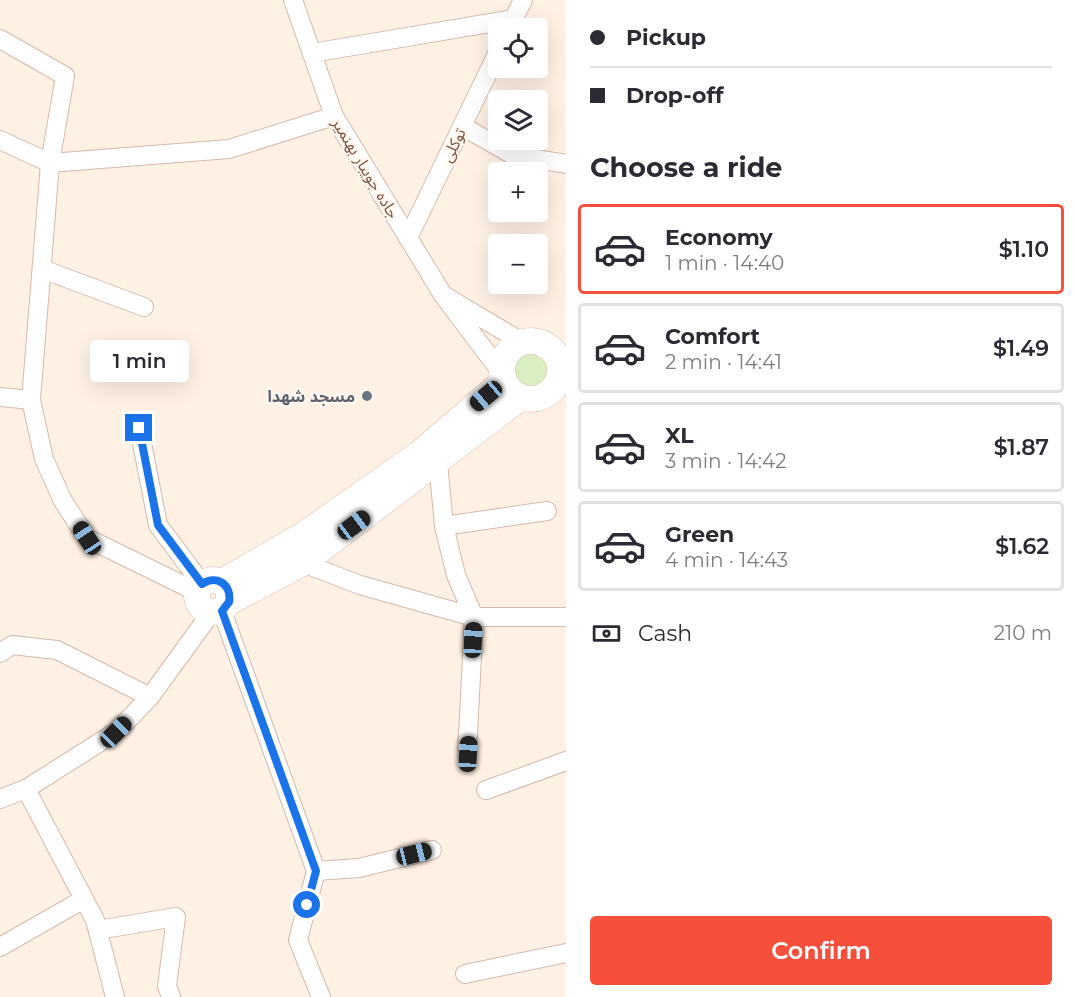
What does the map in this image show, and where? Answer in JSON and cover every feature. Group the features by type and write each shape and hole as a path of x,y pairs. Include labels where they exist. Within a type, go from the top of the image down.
{"main road":[{"path":"532,341 558,347 561,384 551,392 537,399 508,384 502,363 506,354 513,347 522,342 532,341"},
{"path":"214,597 303,563 438,462 508,384"},
{"path":"214,597 419,454 508,384"}],"street":[{"name":"جاده جویبار بهنمیر","path":"293,0 334,116 443,295 508,384"},
{"path":"302,25 304,0"},
{"path":"514,18 523,0"},
{"path":"312,53 488,27"},
{"path":"0,39 65,76 50,163 31,400 44,459 63,501 87,538 214,597"},
{"name":"توکلی","path":"408,238 488,73"},
{"path":"0,140 50,163 229,149 334,116"},
{"path":"462,126 513,155 566,164"},
{"path":"42,269 144,307"},
{"path":"443,295 522,342"},
{"path":"0,397 31,400"},
{"path":"139,428 158,525 214,597 316,871 298,940 321,997"},
{"path":"438,462 444,526 456,575 474,617 468,754"},
{"path":"444,526 547,511"},
{"path":"303,563 360,585 474,617 566,617"},
{"path":"0,799 26,789 116,732 150,697 214,597"},
{"path":"0,653 12,645 57,650 150,697"},
{"path":"486,790 566,761"},
{"path":"26,789 95,920 115,997"},
{"path":"316,871 359,868 432,850"},
{"path":"0,947 84,899"},
{"path":"98,930 176,917 167,986 171,997"},
{"path":"465,974 566,953"}],"green space":[{"path":"532,351 546,357 552,371 546,385 532,391 518,385 512,371 518,357"}],"place":[{"name":"مسجد شهدا","path":"367,396"}],"route":[{"path":"139,428 158,525 202,584 206,581 217,580 227,586 229,591 229,602 222,611 316,871 307,905"}]}
